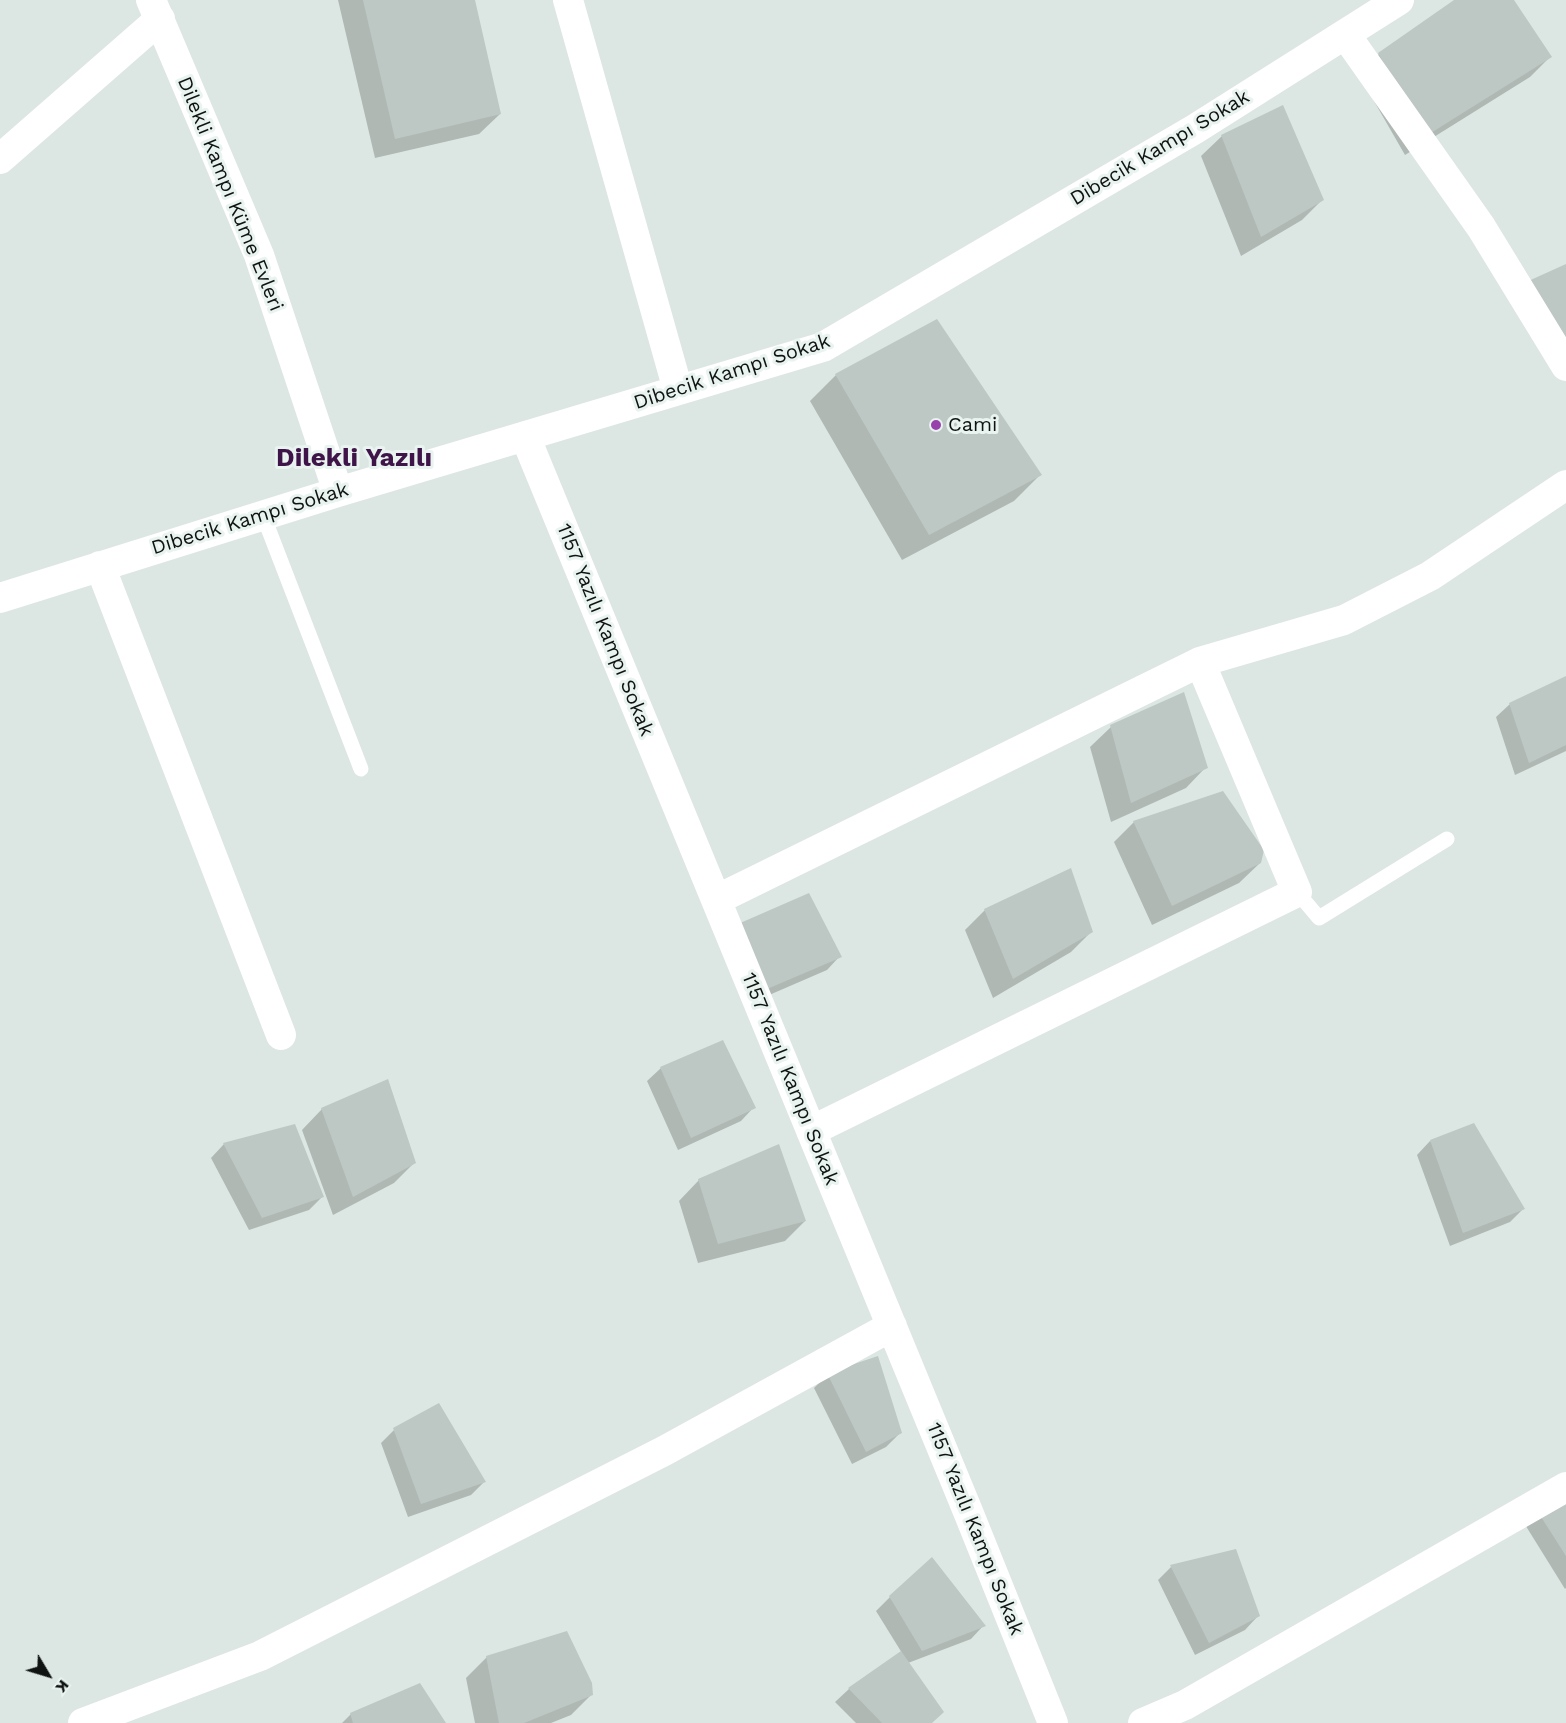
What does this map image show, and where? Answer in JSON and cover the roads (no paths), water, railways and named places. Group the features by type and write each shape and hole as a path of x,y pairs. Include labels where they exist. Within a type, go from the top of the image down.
{"street":[{"name":"Dibecik Kampı Sokak","path":"0,598 338,492 824,347 1195,129 1399,0"},
{"path":"578,3 678,390"},
{"path":"0,159 155,10"},
{"name":"Dilekli Kampı Küme Evleri","path":"155,10 259,255 338,492"},
{"path":"1345,34 1481,227 1566,366"},
{"name":"1157 Yazılı Kampı Sokak","path":"525,436 1053,1723"},
{"path":"716,900 1200,662 1344,620 1430,576 1566,485"},
{"path":"100,566 282,1035"},
{"path":"811,1131 1297,892 1200,662"},
{"path":"83,1723 260,1656 664,1451 892,1326"},
{"path":"1143,1723 1185,1705 1566,1487"}],"lane":[{"path":"263,515 361,769"},
{"path":"1297,892 1318,918 1447,839"}],"place":[{"name":"Cami","path":"936,425"}],"district":[{"name":"Dilekli Yazılı","path":"354,458"}]}
